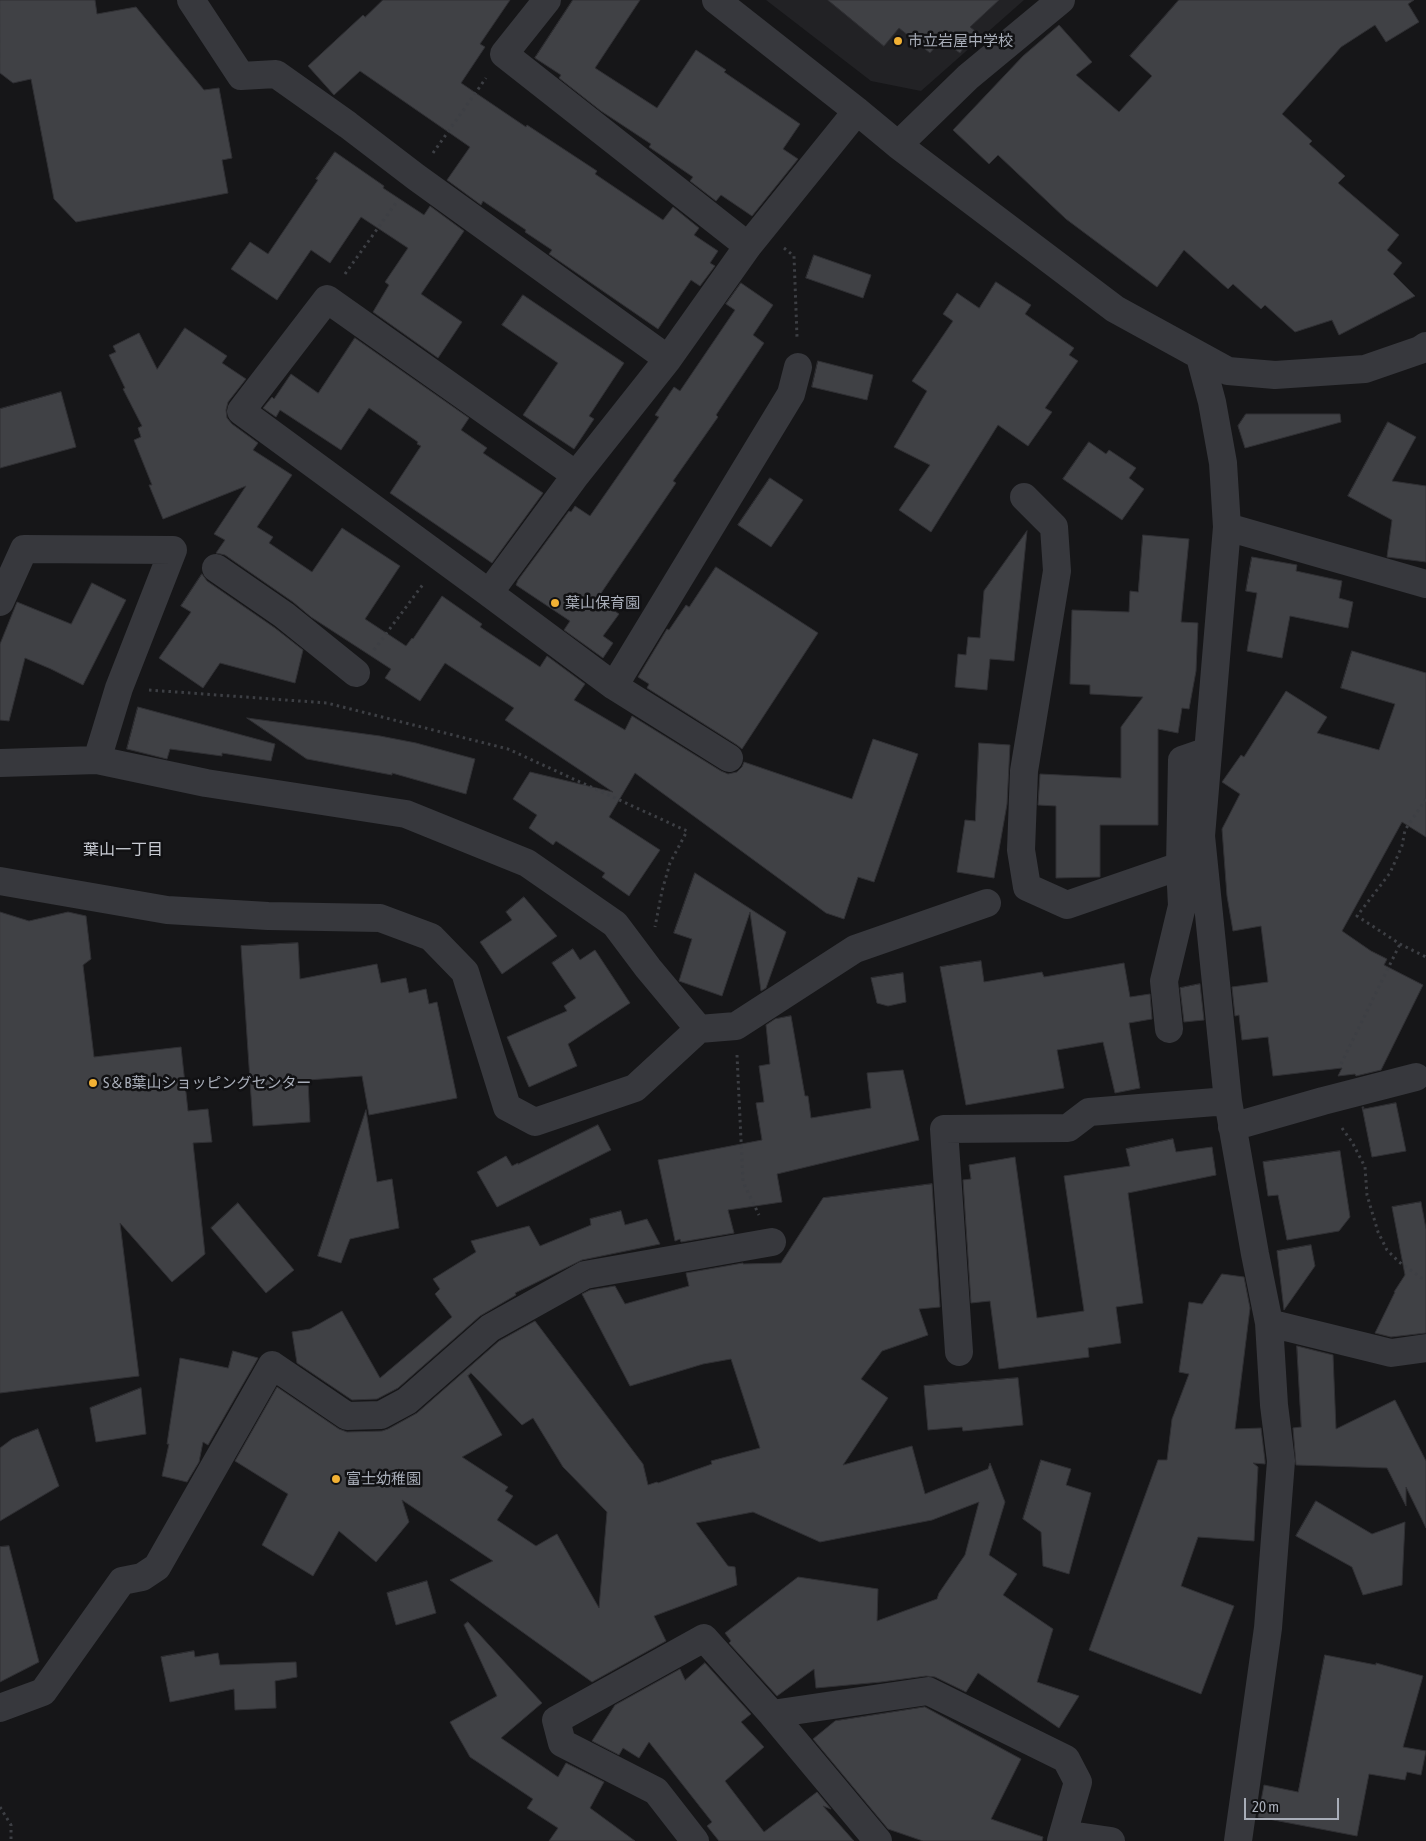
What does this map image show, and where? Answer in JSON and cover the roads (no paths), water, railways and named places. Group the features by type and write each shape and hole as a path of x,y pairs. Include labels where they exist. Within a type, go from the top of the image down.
{"street":[{"path":"191,0 241,76 276,74 668,359"},
{"path":"547,0 504,54 748,246"},
{"path":"716,0 898,145 1115,309 1228,371 1276,375 1365,370 1420,350 1426,346"},
{"path":"898,145 968,77 1061,0"},
{"path":"489,593 576,475 668,359 748,246 857,111"},
{"path":"576,475 326,298 240,411 614,686 729,758"},
{"path":"1200,356 1212,402 1223,463 1227,527 1201,836 1230,1114 1269,1323 1274,1405 1281,1461 1268,1628 1240,1841"},
{"path":"614,686 791,394 798,367"},
{"path":"1024,497 1054,527 1057,571 1024,771 1021,850 1027,888 1067,905 1180,866"},
{"path":"1227,527 1426,584"},
{"path":"0,602 24,549 173,550 119,688 97,760"},
{"path":"216,568 284,615 356,673"},
{"path":"1169,1029 1164,981 1182,906 1180,866 1182,760 1208,751"},
{"path":"0,762 97,760 206,783 406,814 527,863 615,924 648,968 699,1029"},
{"path":"0,881 167,910 268,916 380,918 431,937 465,972 507,1107 535,1122 635,1088 699,1029 736,1026 855,949 987,903"},
{"path":"960,1352 944,1129 1068,1128 1089,1112 1230,1114 1323,1101 1416,1077"},
{"path":"0,1708 43,1692 122,1582 142,1578 157,1566 272,1365 347,1416 381,1414 407,1401 490,1328 584,1276 772,1242"},
{"path":"1269,1323 1391,1353 1426,1348"},
{"path":"695,1841 656,1791 562,1743 556,1720 704,1638 772,1714 878,1841"},
{"path":"772,1714 928,1691 1066,1759 1078,1782 1062,1838 1111,1841"}],"place":[{"name":"市立岩屋中学校","path":"898,41"},
{"name":"葉山保育園","path":"555,603"},
{"name":"S＆B葉山ショッピングセンター","path":"93,1083"},
{"name":"富士幼稚園","path":"336,1479"}],"district":[{"name":"葉山一丁目","path":"123,850"}]}
